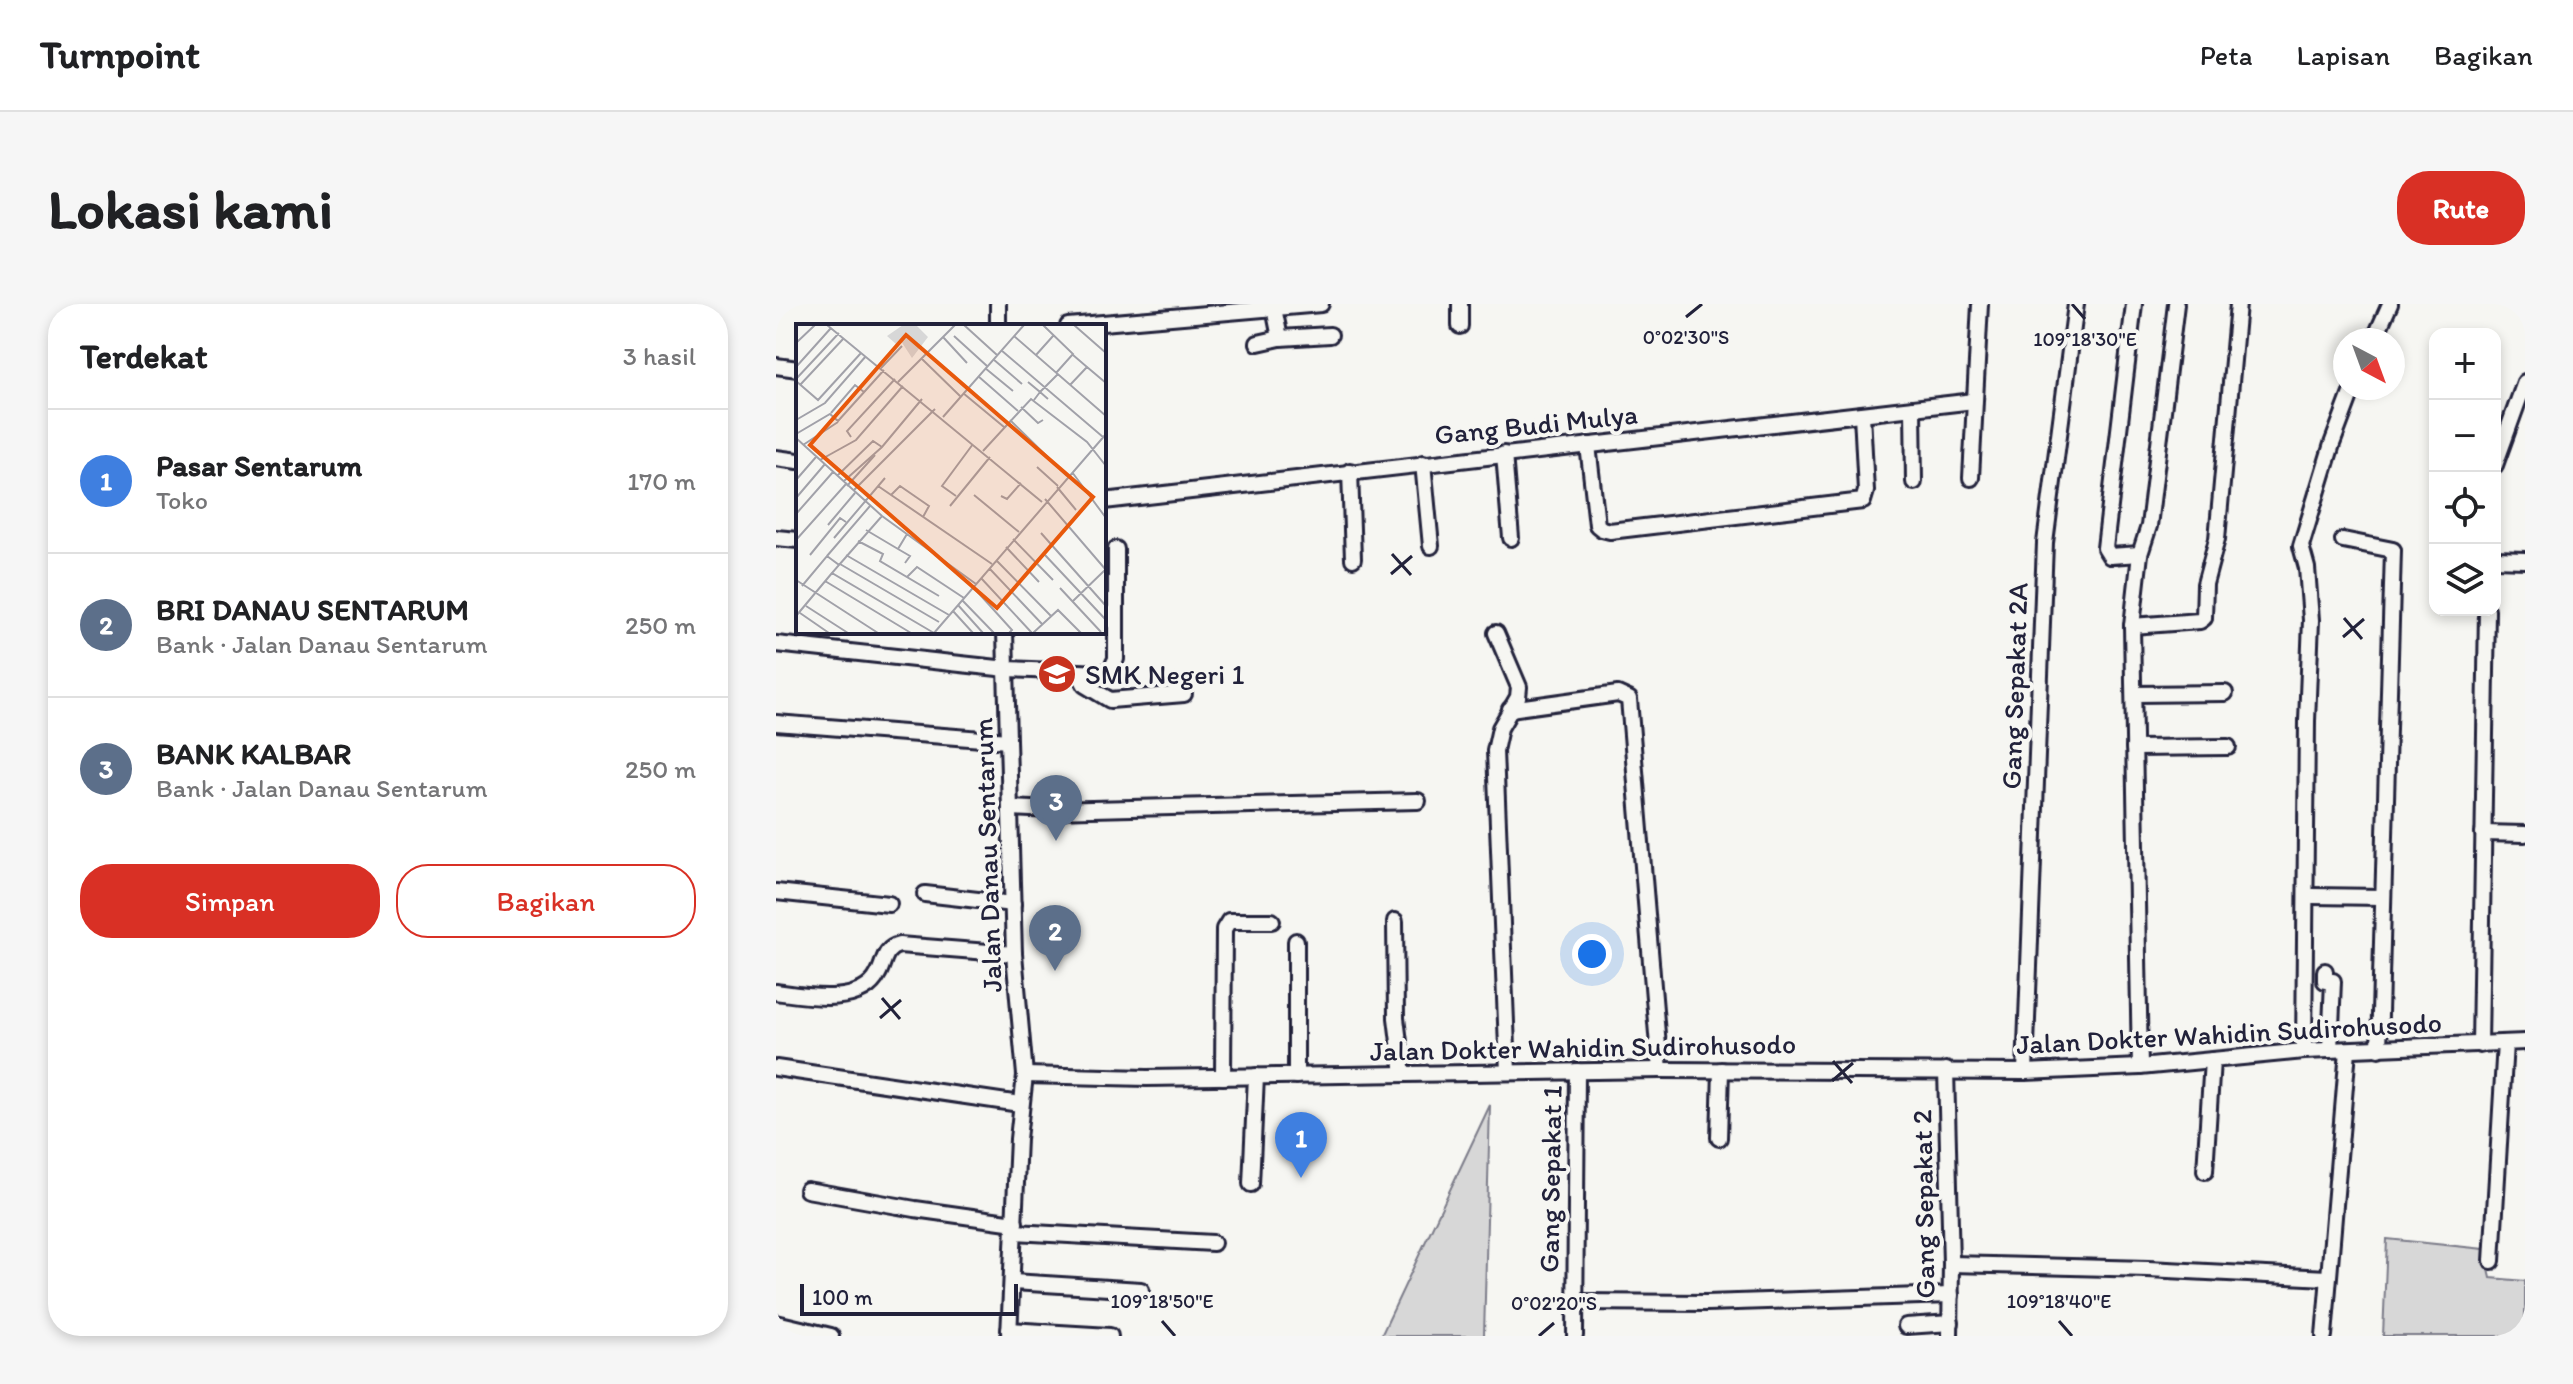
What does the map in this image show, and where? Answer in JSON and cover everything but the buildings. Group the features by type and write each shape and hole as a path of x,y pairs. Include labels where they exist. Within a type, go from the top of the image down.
{"street":[{"path":"1091,324 1321,304"},
{"path":"1460,304 1460,326"},
{"path":"1971,478 1980,304"},
{"name":"Gang Sepakat 2A","path":"2025,1072 2045,543 2076,304"},
{"path":"2134,304 2105,548 2110,556 2140,554"},
{"path":"2140,1067 2132,626 2140,554 2149,526 2176,304"},
{"path":"2132,626 2200,621 2204,618 2205,584 2217,539 2238,304"},
{"path":"2379,328 2390,304"},
{"path":"1274,308 1280,338"},
{"path":"1258,343 1280,338 1330,335"},
{"path":"776,366 796,369"},
{"path":"2501,448 2525,382"},
{"path":"2304,1051 2311,620 2307,568 2301,546 2348,400"},
{"name":"Gang Budi Mulya","path":"1106,501 1974,401"},
{"path":"1913,408 1914,482"},
{"path":"1588,445 1597,525 1610,531 1863,501 1866,491 1862,414"},
{"path":"1504,454 1511,538"},
{"path":"776,458 796,461"},
{"path":"1423,463 1431,546"},
{"path":"1350,471 1353,559"},
{"path":"776,538 796,540"},
{"path":"2343,540 2393,550 2379,1049"},
{"path":"776,644 1007,669 1103,673 1115,664 1109,591 1116,549"},
{"path":"2501,559 2525,560"},
{"path":"2480,1045 2487,616"},
{"path":"1496,633 1519,687 1518,697 1500,728 1495,751 1508,1072"},
{"name":"Jalan Danau Sentarum","path":"1005,634 1014,954 1025,1075 1020,1104 1009,1333"},
{"path":"1078,672 1091,691 1110,700 1184,694"},
{"path":"2134,694 2225,693"},
{"path":"1510,709 1618,694 1629,699 1660,1070"},
{"path":"776,723 1008,741"},
{"path":"2134,748 2228,747"},
{"path":"1010,808 1052,810 1418,801"},
{"path":"2483,833 2525,834"},
{"path":"776,892 889,904"},
{"path":"925,894 1013,904"},
{"path":"2312,896 2383,897"},
{"path":"1223,1077 1224,929 1229,921 1272,921"},
{"path":"1395,921 1396,1018 1403,1074"},
{"path":"1296,941 1296,1076"},
{"path":"776,992 820,997 863,990 877,976 888,950 899,945 1014,954"},
{"path":"2325,971 2325,981 2333,981 2330,1050"},
{"name":"Jalan Dokter Wahidin Sudirohusodo","path":"1025,1075 1223,1077 1660,1070 2025,1072 2140,1067 2304,1051 2525,1042"},
{"path":"2492,1261 2505,1043"},
{"path":"2324,1336 2348,1050"},
{"path":"2205,1171 2212,1060"},
{"path":"776,1068 1020,1104"},
{"path":"1719,1138 1721,1070"},
{"name":"Gang Sepakat 2","path":"1946,1070 1950,1330"},
{"name":"Gang Sepakat 1","path":"1575,1336 1577,1071"},
{"path":"1251,1184 1256,1076"},
{"path":"807,1190 1015,1228 1213,1243"},
{"path":"1951,1264 2327,1278"},
{"path":"1013,1282 1141,1290"},
{"path":"1575,1302 1707,1303 1951,1295"},
{"path":"1906,1326 1950,1330"},
{"path":"780,1328 831,1336"},
{"path":"1009,1333 1110,1336"}],"shaded area":[{"path":"1490,1105 1484,1336 1381,1336"},
{"path":"2387,1239 2484,1249 2491,1278 2525,1281 2525,1336 2383,1336"}],"place":[{"name":"SMK Negeri 1","path":"1057,674"},
{"name":"BANK KALBAR","path":"1056,841"},
{"name":"BRI DANAU SENTARUM","path":"1055,971"},
{"name":"Pasar Sentarum","path":"1301,1178"}]}
